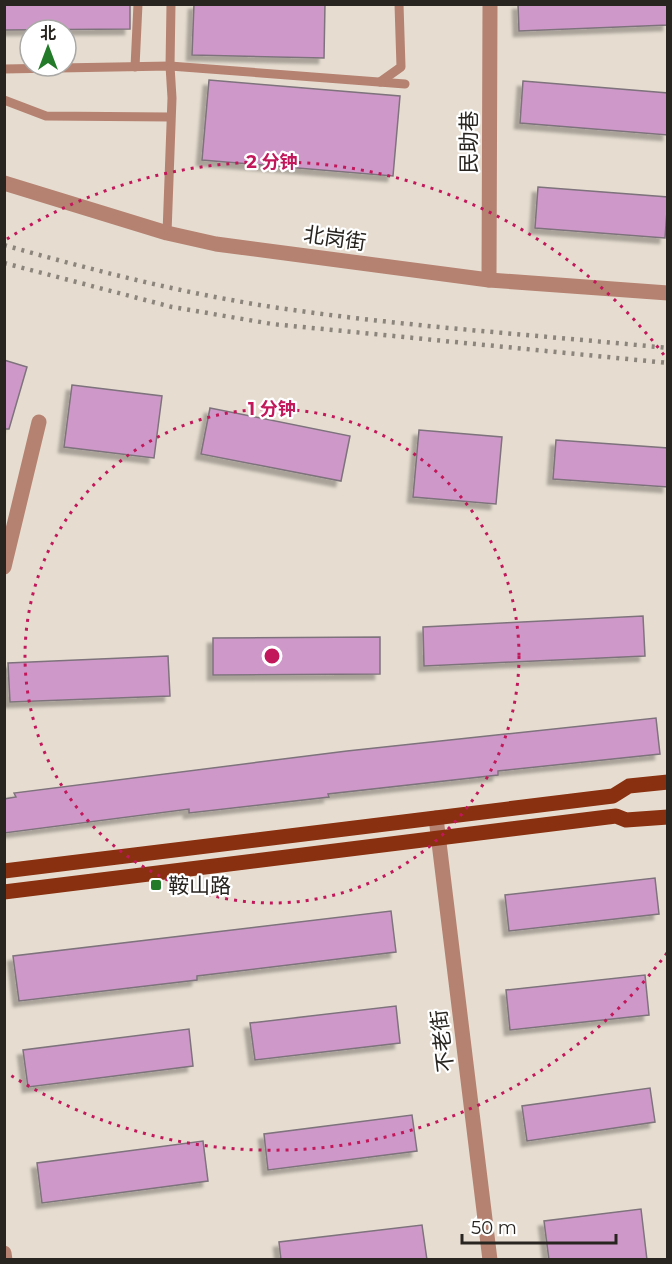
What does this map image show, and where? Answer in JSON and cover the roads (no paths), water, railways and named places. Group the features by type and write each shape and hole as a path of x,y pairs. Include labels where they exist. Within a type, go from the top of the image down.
{"main road":[{"path":"4,871 613,796 629,786 668,782"},
{"path":"4,892 616,816 626,820 668,817"}],"street":[{"name":"民助巷","path":"489,280 490,4"},
{"name":"北岗街","path":"4,183 167,233 216,244 489,280 668,293"},
{"path":"4,567 39,422"},
{"name":"不老街","path":"436,818 490,1260"},
{"path":"4,1252 5,1260"}],"lane":[{"path":"135,67 138,4"},
{"path":"167,233 172,98 171,4"},
{"path":"380,82 401,67 399,4"},
{"path":"4,69 170,66 405,84"},
{"path":"4,100 46,116 170,117"}],"railway":[{"path":"4,245 141,281 279,308 424,326 668,348"},
{"path":"4,263 172,307 272,324 668,363"}],"place":[{"name":"鞍山路","path":"156,885"}]}
